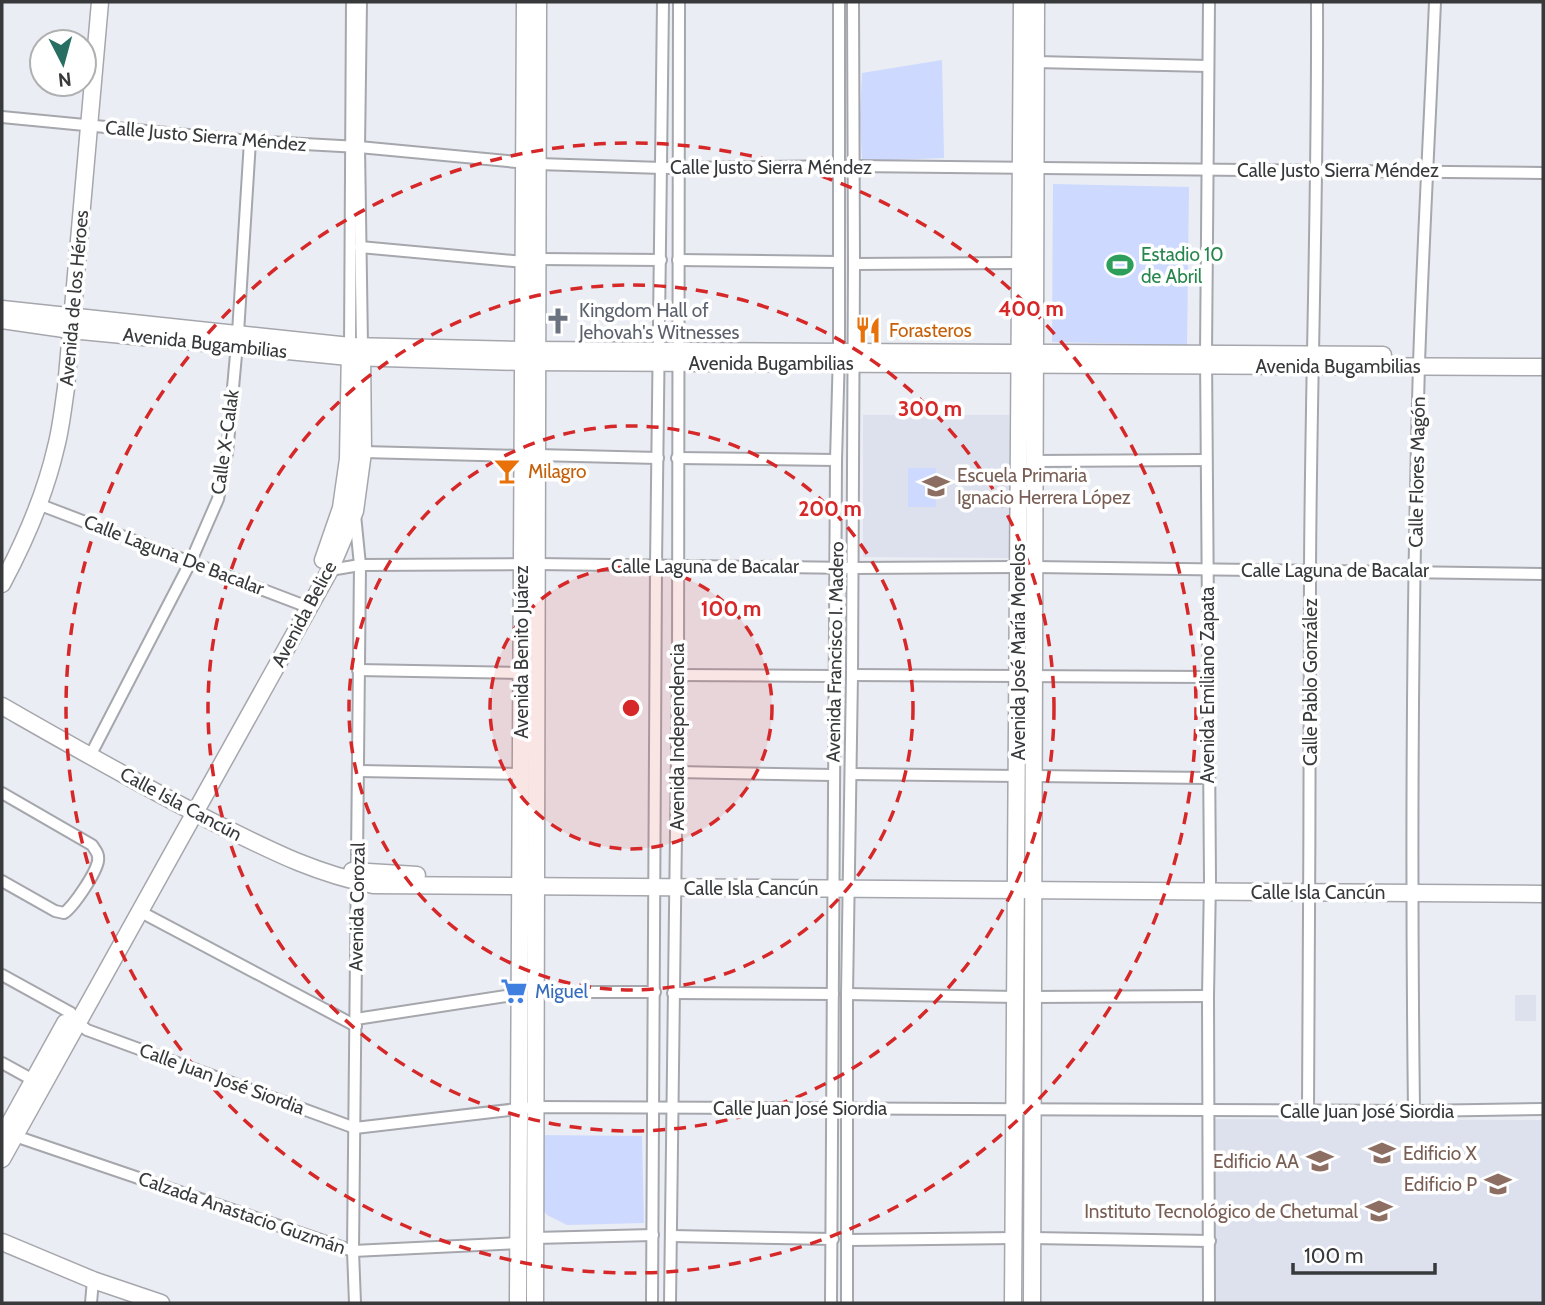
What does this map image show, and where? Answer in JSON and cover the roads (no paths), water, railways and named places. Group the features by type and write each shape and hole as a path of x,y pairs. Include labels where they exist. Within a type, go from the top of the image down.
{"main road":[{"name":"Avenida de los Héroes","path":"2,584 22,545 56,448 66,388 100,2"},
{"name":"Avenida Benito Juárez","path":"517,1303 518,1242 527,1108 528,993 531,163 525,2"},
{"name":"Avenida Benito Juárez","path":"531,163 538,2"},
{"name":"Avenida José María Morelos","path":"1013,1303 1016,884 1025,776 1026,676 1028,168 1022,2"},
{"name":"Avenida José María Morelos","path":"1026,567 1035,461 1020,263 1036,62 1036,2"},
{"name":"Avenida Bugambilias","path":"2,309 71,324"},
{"name":"Avenida Bugambilias","path":"2,320 237,339 356,352 530,356 1312,360 1543,356"},
{"name":"Avenida Belice","path":"304,605 330,570 355,511 363,452 356,352"},
{"name":"Avenida Belice","path":"8,1136 304,605 341,508 348,459 356,352"},
{"name":"Avenida Bugambilias","path":"1419,360 1543,366"},
{"name":"Avenida Benito Juárez","path":"528,881 521,774 521,673 529,565"},
{"name":"Calle Isla Cancún","path":"2,696 92,752"},
{"name":"Calle Isla Cancún","path":"2,706 92,752 281,856 333,877 528,881 1411,887 1543,883"},
{"name":"Avenida José María Morelos","path":"1025,776 1033,885 1032,1303"},
{"name":"Avenida Belice","path":"2,1160 8,1136 33,1080 141,912 193,807"},
{"name":"Calle Isla Cancún","path":"1411,887 1543,894"},
{"name":"Avenida Benito Juárez","path":"527,1108 535,1238 535,1303"},
{"path":"2,1242 93,1280 161,1303"}],"street":[{"name":"Avenida Belice","path":"352,2 356,352"},
{"name":"Avenida Belice","path":"356,352 360,247 355,147 360,2"},
{"name":"Avenida Independencia","path":"652,1303 656,566 663,2"},
{"name":"Avenida Independencia","path":"670,1303 678,675 679,2"},
{"name":"Avenida Francisco I. Madero","path":"831,1303 833,994 851,774 852,675 852,568 845,357 838,262 839,2"},
{"name":"Avenida Francisco I. Madero","path":"847,1303 847,994 833,775 836,460 854,264 853,2"},
{"name":"Avenida Emiliano Zapata","path":"1209,2 1206,359 1210,886 1209,1303"},
{"name":"Calle Pablo González","path":"1308,1111 1311,886 1310,570 1312,360 1318,170 1317,2"},
{"name":"Calle Flores Magón","path":"1414,1111 1411,887 1415,570 1419,360 1435,2"},
{"path":"1036,62 1208,66"},
{"name":"Calle Justo Sierra Méndez","path":"2,117 250,141 355,147 531,163 662,168 853,166 1543,173"},
{"name":"Calle X-Calak","path":"92,752 191,561 218,499 224,478 237,339 250,141"},
{"path":"360,247 531,260 661,260"},
{"path":"678,260 838,262"},
{"path":"854,264 1020,263"},
{"path":"363,452 658,458"},
{"path":"677,458 836,460"},
{"path":"1035,461 1206,460"},
{"name":"Calle Laguna De Bacalar","path":"38,504 304,605"},
{"name":"Avenida Corozal","path":"355,511 360,565 353,1251 355,1303"},
{"name":"Calle Laguna de Bacalar","path":"330,570 360,565 529,565 1415,570 1543,574"},
{"path":"359,670 521,673"},
{"path":"678,675 834,676"},
{"path":"852,675 1207,677"},
{"path":"359,771 521,774"},
{"path":"677,772 833,775"},
{"path":"851,774 1208,778"},
{"path":"2,793 92,845 98,854 98,863 71,908 64,913 55,911 2,881"},
{"path":"141,912 356,1022 528,993 655,992"},
{"name":"Calle Juan José Siordia","path":"2,975 75,1018 87,1030 355,1128 527,1108 833,1107 1209,1111 1543,1109"},
{"path":"673,993 833,994"},
{"path":"847,994 1016,997"},
{"path":"1033,997 1208,996"},
{"path":"2,1063 33,1080"},
{"name":"Calzada Anastacio Guzmán","path":"8,1136 353,1251 518,1242"},
{"path":"535,1238 653,1235"},
{"path":"671,1236 832,1239"},
{"path":"849,1240 1014,1238"},
{"path":"1032,1238 1210,1241"},
{"path":"90,1303 93,1280"}],"place":[{"name":"Estadio 10 de Abril","path":"1120,265"},
{"name":"Kingdom Hall of Jehovah's Witnesses","path":"558,321"},
{"name":"Forasteros","path":"868,330"},
{"name":"Milagro","path":"507,471"},
{"name":"Escuela Primaria Ignacio Herrera López","path":"936,486"},
{"name":"Miguel","path":"514,991"},
{"name":"Edificio X","path":"1382,1153"},
{"name":"Edificio AA","path":"1320,1161"},
{"name":"Edificio P","path":"1498,1184"},
{"name":"Instituto Tecnológico de Chetumal","path":"1379,1211"}]}
